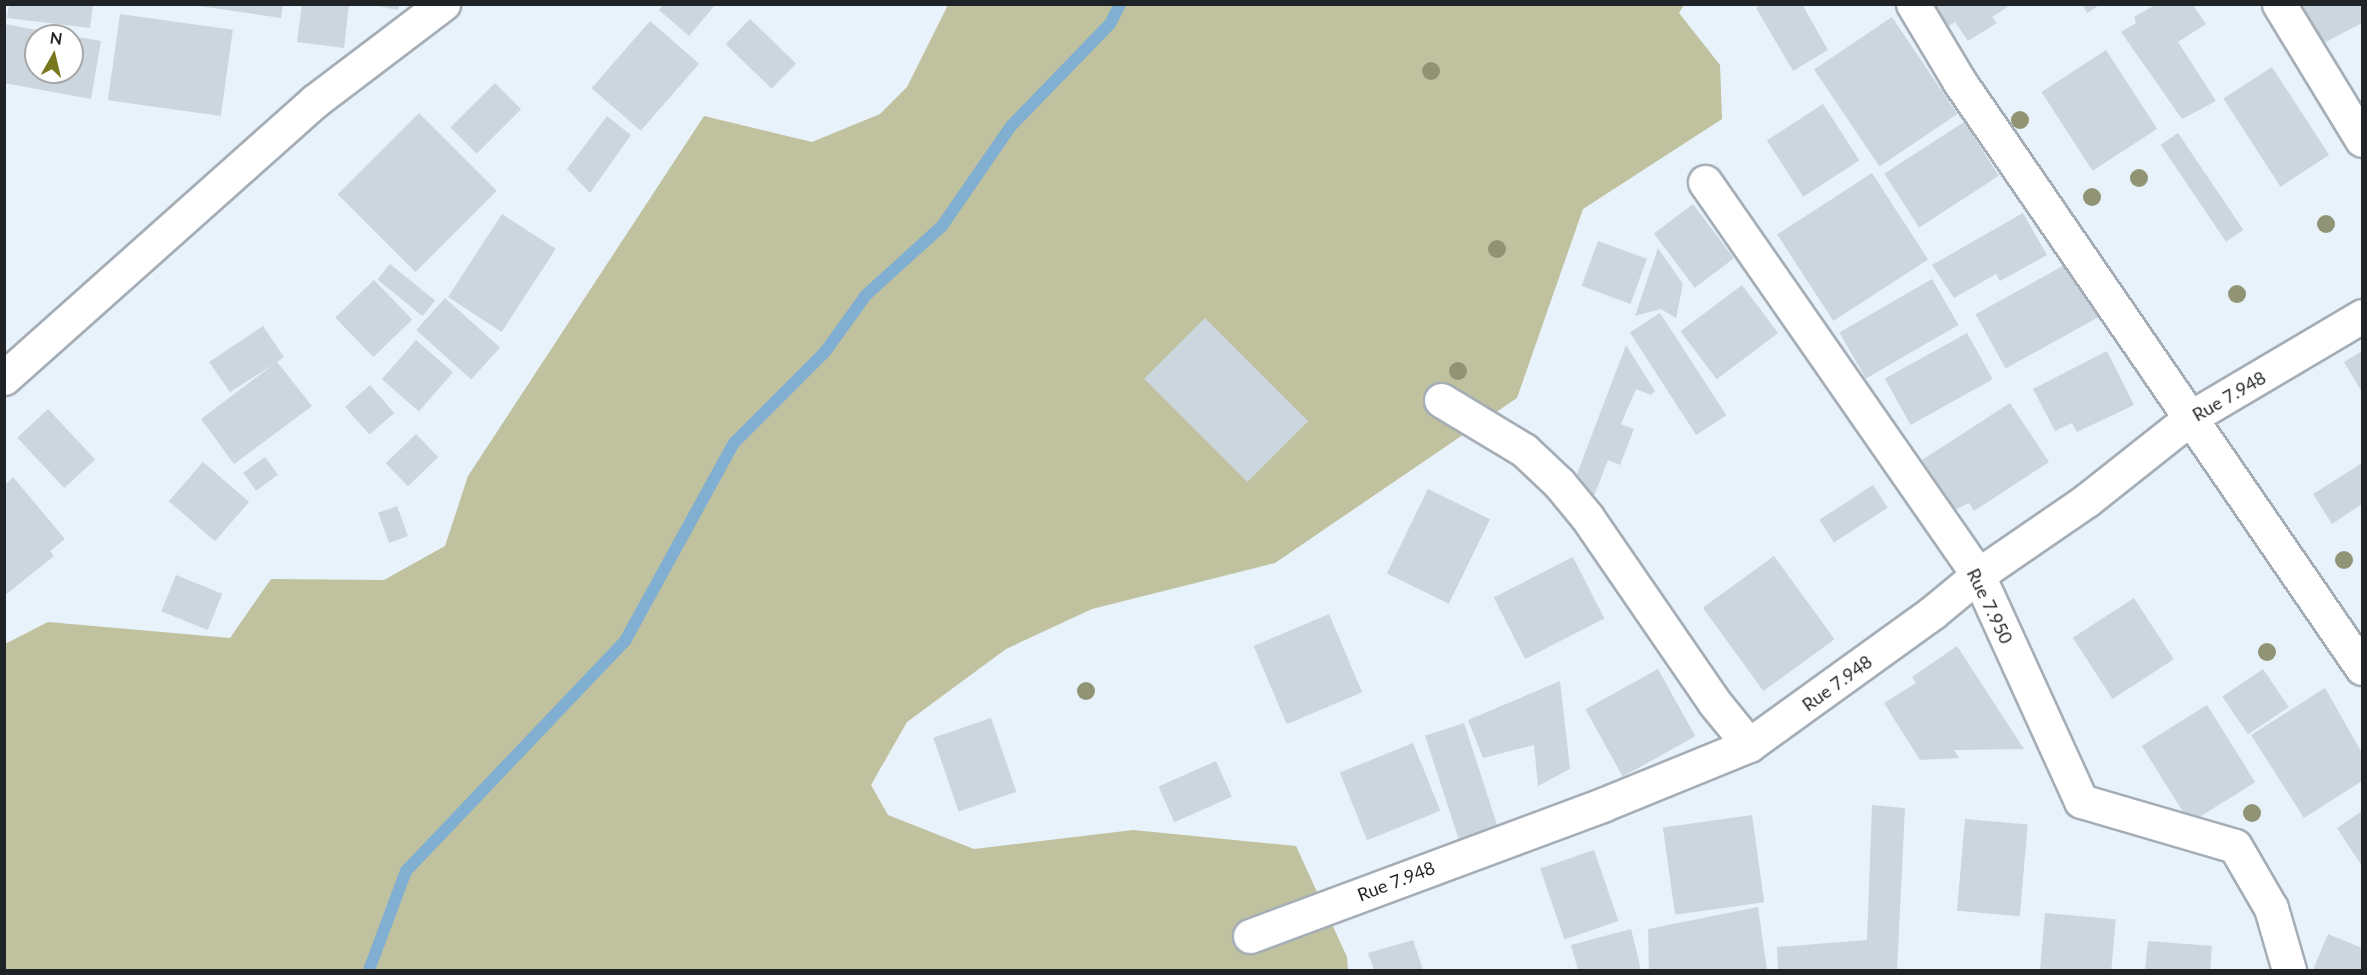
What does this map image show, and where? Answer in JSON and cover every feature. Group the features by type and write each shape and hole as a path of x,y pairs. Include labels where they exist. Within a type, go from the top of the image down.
{"street":[{"path":"4,378 315,101 443,4"},
{"path":"1913,4 1959,81 2193,416 2362,668"},
{"path":"2279,4 2362,140"},
{"name":"Rue 7.950","path":"1705,182 1978,575 2081,801 2235,846 2271,908 2289,970"},
{"name":"Rue 7.948","path":"1250,936 1602,805 1749,745 1932,613 1978,575 2087,500 2193,416 2362,316"},
{"path":"1441,400 1524,450 1559,483 1587,517 1714,702 1749,745"}],"green space":[{"path":"948,5 1684,5 1679,13 1720,65 1722,119 1583,209 1517,398 1275,563 1092,609 1006,649 907,722 871,785 888,815 974,849 1133,830 1296,846 1347,957 1348,970 5,970 5,644 48,622 230,638 271,579 384,580 445,546 468,476 704,116 812,142 880,114 907,87"}],"building":[{"path":"9,4 93,4 90,28 84,27 84,24 57,24 7,18"},
{"path":"185,4 283,4 281,18"},
{"path":"302,4 349,4 344,48 297,42"},
{"path":"368,4 399,4 398,10"},
{"path":"664,4 716,4 689,36 659,10"},
{"path":"1762,4 1802,4 1828,50 1793,71 1756,8"},
{"path":"1924,4 2012,4 1992,17 1997,23 1968,41 1955,22 1941,31"},
{"path":"2082,4 2101,4 2087,13"},
{"path":"2157,4 2192,4 2206,24 2178,42 2216,101 2182,119 2121,32 2136,23 2134,17"},
{"path":"2296,4 2362,4 2362,23 2318,46"},
{"path":"120,14 233,30 221,116 108,100"},
{"path":"1892,17 1957,114 1879,167 1814,70"},
{"path":"750,19 796,63 772,89 726,44"},
{"path":"650,21 699,64 641,131 592,88"},
{"path":"4,24 24,28 24,84 84,84 84,38 101,41 91,99 4,83"},
{"path":"2106,50 2157,129 2093,171 2041,92"},
{"path":"2272,67 2329,155 2281,187 2223,99"},
{"path":"495,83 521,109 477,154 450,128"},
{"path":"1823,104 1859,160 1803,197 1767,140"},
{"path":"419,113 497,191 415,272 338,194"},
{"path":"607,116 631,135 590,193 567,169"},
{"path":"1964,122 1999,176 1919,227 1884,174"},
{"path":"2178,133 2243,230 2226,242 2161,145"},
{"path":"1872,173 1928,259 1833,321 1777,235"},
{"path":"1693,204 1734,258 1695,288 1654,233"},
{"path":"2023,213 2047,255 2000,281 1996,274 1954,298 1932,265"},
{"path":"502,214 556,249 502,332 448,297"},
{"path":"1598,241 1647,259 1630,304 1582,286"},
{"path":"1658,248 1683,284 1676,318 1661,309 1635,316"},
{"path":"2070,262 2100,316 2006,369 1976,314"},
{"path":"390,264 435,301 422,316 377,280"},
{"path":"1932,279 1958,325 1866,378 1839,332"},
{"path":"374,280 412,320 373,357 335,318"},
{"path":"1742,285 1778,333 1717,379 1681,331"},
{"path":"445,298 500,348 471,379 416,330"},
{"path":"1660,313 1726,415 1696,435 1630,333"},
{"path":"1205,318 1308,421 1247,482 1144,379"},
{"path":"263,326 284,357 277,362 312,406 234,464 201,419 274,364 230,392 209,362"},
{"path":"1967,333 1993,379 1910,425 1885,379"},
{"path":"416,340 453,372 419,411 382,379"},
{"path":"1626,345 1655,391 1651,395 1636,389 1621,424 1634,429 1620,465 1608,460 1590,506 1574,482"},
{"path":"2107,351 2134,405 2077,432 2072,423 2055,431 2033,389"},
{"path":"2362,351 2362,392 2344,362"},
{"path":"370,385 394,413 369,435 345,407"},
{"path":"2010,403 2049,462 1974,511 1969,503 1955,510 1922,460"},
{"path":"48,409 95,459 64,488 17,438"},
{"path":"416,434 438,457 408,486 386,463"},
{"path":"265,457 278,475 256,491 243,473"},
{"path":"203,462 249,502 215,541 169,501"},
{"path":"2362,463 2362,504 2332,524 2313,494"},
{"path":"13,477 65,539 50,551 54,556 4,596 4,480 7,483"},
{"path":"1873,485 1888,508 1834,543 1819,520"},
{"path":"1428,489 1490,519 1449,604 1387,573"},
{"path":"397,506 408,536 389,543 378,513"},
{"path":"1774,556 1835,639 1763,691 1703,608"},
{"path":"1573,557 1604,618 1525,659 1494,597"},
{"path":"176,575 222,594 208,630 161,611"},
{"path":"2134,598 2174,659 2113,699 2073,638"},
{"path":"1329,614 1362,692 1287,724 1254,646"},
{"path":"1957,646 2024,749 1954,750 1959,758 1920,760 1884,703 1916,683 1912,677"},
{"path":"1658,669 1695,736 1623,777 1585,709"},
{"path":"2263,669 2289,707 2248,735 2222,696"},
{"path":"1560,681 1570,769 1538,786 1534,745 1483,758 1468,720"},
{"path":"2325,688 2362,753 2362,781 2304,818 2251,735"},
{"path":"2207,705 2255,782 2190,823 2142,746"},
{"path":"991,718 1016,792 959,812 933,738"},
{"path":"1464,723 1498,827 1459,839 1425,736"},
{"path":"1413,743 1440,811 1367,840 1340,773"},
{"path":"1216,761 1232,797 1174,822 1158,787"},
{"path":"1872,805 1905,808 1897,970 1778,970 1777,947 1867,940"},
{"path":"2362,811 2362,866 2337,828"},
{"path":"1752,815 1764,902 1675,915 1663,828"},
{"path":"1965,819 2028,824 2020,916 1957,911"},
{"path":"1594,850 1618,921 1565,939 1540,869"},
{"path":"1758,907 1767,970 1649,970 1648,929"},
{"path":"2045,913 2116,919 2111,970 2040,970"},
{"path":"1631,929 1641,970 1578,970 1571,945"},
{"path":"2328,934 2362,948 2362,970 2313,970"},
{"path":"1413,940 1423,970 1374,970 1368,953"},
{"path":"2148,941 2212,946 2210,970 2145,970"}],"waterway":[{"path":"369,970 406,871 625,641 734,443 825,352 866,295 942,226 1011,126 1110,24 1120,4"}]}
